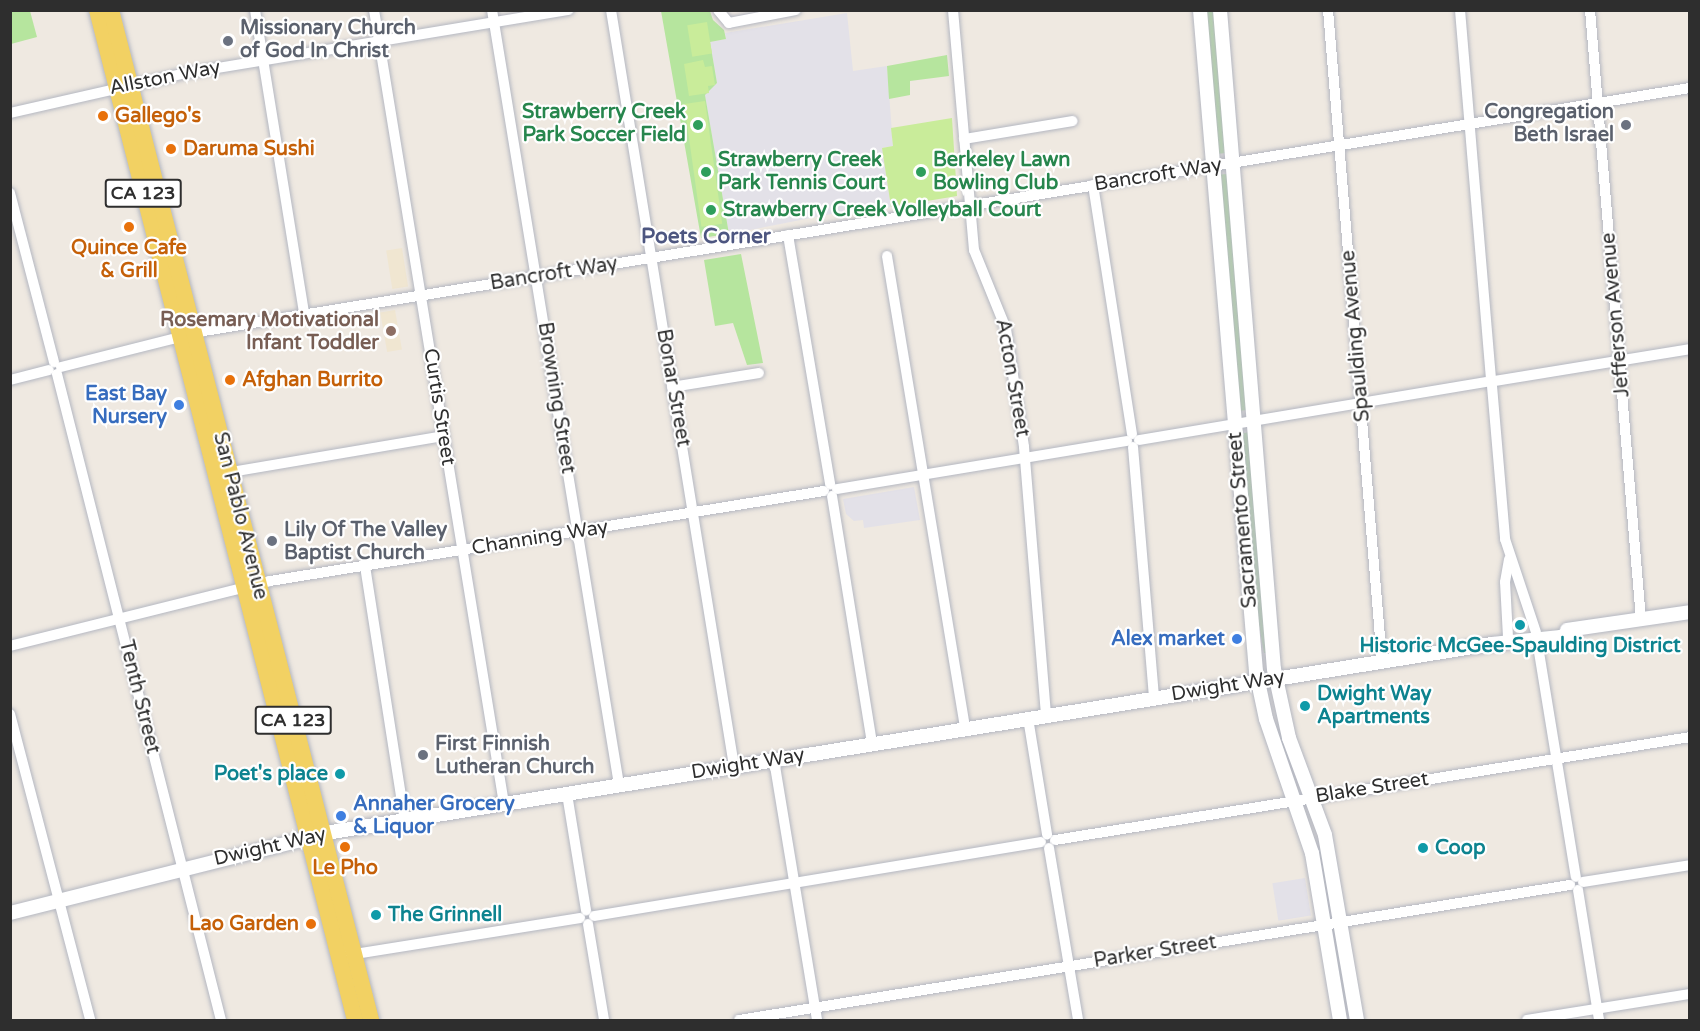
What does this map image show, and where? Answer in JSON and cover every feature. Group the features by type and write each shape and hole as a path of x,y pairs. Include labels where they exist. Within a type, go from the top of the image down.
{"main road":[{"name":"San Pablo Avenue","path":"97,10 124,85"},
{"name":"San Pablo Avenue","path":"111,10 124,85 346,956 356,1020"},
{"name":"San Pablo Avenue","path":"346,956 370,1020"}],"street":[{"path":"255,10 304,314"},
{"name":"Curtis Street","path":"374,10 504,804"},
{"name":"Browning Street","path":"492,10 619,785"},
{"name":"Allston Way","path":"10,113 124,85 570,10"},
{"name":"Bonar Street","path":"610,10 734,766"},
{"path":"719,13 735,22 796,10"},
{"name":"Acton Street","path":"953,10 974,250 1006,329 1026,459 1046,715"},
{"name":"Sacramento Street","path":"1200,10 1258,681 1278,757 1312,853 1340,1020"},
{"name":"Sacramento Street","path":"1220,10 1275,678 1289,738 1313,798 1328,846 1358,1020"},
{"name":"Spaulding Avenue","path":"1328,10 1382,661"},
{"path":"1460,10 1491,381 1510,559 1537,636 1598,1015"},
{"name":"Jefferson Avenue","path":"1590,10 1641,620"},
{"name":"Bancroft Way","path":"10,380 187,335 304,314 1689,88"},
{"path":"964,139 1073,121"},
{"path":"1093,185 1133,440 1154,698"},
{"name":"Tenth Street","path":"10,193 221,1020"},
{"path":"788,236 872,744"},
{"path":"887,256 964,729"},
{"name":"Channing Way","path":"10,646 251,586 1689,349"},
{"path":"672,387 759,373"},
{"path":"222,474 444,436"},
{"path":"1508,637 1505,582 1510,559"},
{"path":"365,566 405,820"},
{"name":"Dwight Way","path":"1492,644 1508,637 1561,637 1574,630 1689,612"},
{"name":"Dwight Way","path":"10,913 315,836 1537,636"},
{"path":"10,714 90,1020"},
{"path":"1028,718 1078,1020"},
{"name":"Blake Street","path":"346,956 1689,737"},
{"path":"774,760 817,1020"},
{"path":"567,794 604,1020"},
{"name":"Parker Street","path":"739,1020 1689,865"},
{"path":"1527,1020 1598,1015 1689,994"}],"shaded area":[{"path":"847,13 853,71 887,66 893,146 882,148 891,207 847,211 729,234 705,95 717,83 710,42 726,39 725,33"},
{"path":"402,248 408,287 392,289 386,251"},
{"name":"Rosemary Motivational Infant Toddler","path":"395,310 402,349 387,352 380,313"},
{"path":"914,487 920,520 864,528 863,520 854,521 846,514 843,499"},
{"path":"1305,878 1311,916 1278,921 1272,883"}],"green space":[{"path":"11,10 30,11 37,37 11,44"},
{"path":"661,11 710,11 713,20 724,30 726,39 710,42 717,83 705,95 729,234 701,238"},
{"path":"1203,11 1215,11 1226,153 1216,154"},
{"path":"707,22 712,54 692,57 687,25"},
{"path":"947,55 949,76 910,81 910,95 889,99 887,66"},
{"path":"703,60 705,67 712,66 715,85 708,86 709,93 689,96 684,64"},
{"path":"705,101 722,224 701,227 684,104"},
{"name":"Berkeley Lawn Bowling Club","path":"952,118 957,196 891,207 882,148 893,146 891,128"},
{"path":"1227,174 1248,410 1240,411 1219,175"},
{"path":"741,254 763,363 747,365 733,323 715,326 704,260"},
{"path":"1249,432 1266,653 1264,653 1255,603 1240,434"}],"place":[{"name":"Missionary Church of God In Christ","path":"228,41"},
{"name":"Gallego's","path":"103,116"},
{"name":"Strawberry Creek Park Soccer Field","path":"698,125"},
{"name":"Congregation Beth Israel","path":"1626,125"},
{"name":"Daruma Sushi","path":"171,149"},
{"name":"Strawberry Creek Park Tennis Court","path":"706,172"},
{"name":"Berkeley Lawn Bowling Club","path":"921,172"},
{"name":"Strawberry Creek Volleyball Court","path":"711,210"},
{"name":"Quince Cafe & Grill","path":"129,227"},
{"name":"Rosemary Motivational Infant Toddler","path":"391,331"},
{"name":"Afghan Burrito","path":"230,380"},
{"name":"East Bay Nursery","path":"179,405"},
{"name":"Lily Of The Valley Baptist Church","path":"272,541"},
{"name":"Historic McGee-Spaulding District","path":"1520,625"},
{"name":"Alex market","path":"1237,639"},
{"name":"Dwight Way Apartments","path":"1305,706"},
{"name":"First Finnish Lutheran Church","path":"423,755"},
{"name":"Poet's place","path":"340,774"},
{"name":"Annaher Grocery & Liquor","path":"341,816"},
{"name":"Le Pho","path":"345,847"},
{"name":"Coop","path":"1423,848"},
{"name":"The Grinnell","path":"376,915"},
{"name":"Lao Garden","path":"311,924"}],"district":[{"name":"Poets Corner","path":"706,237"}]}
